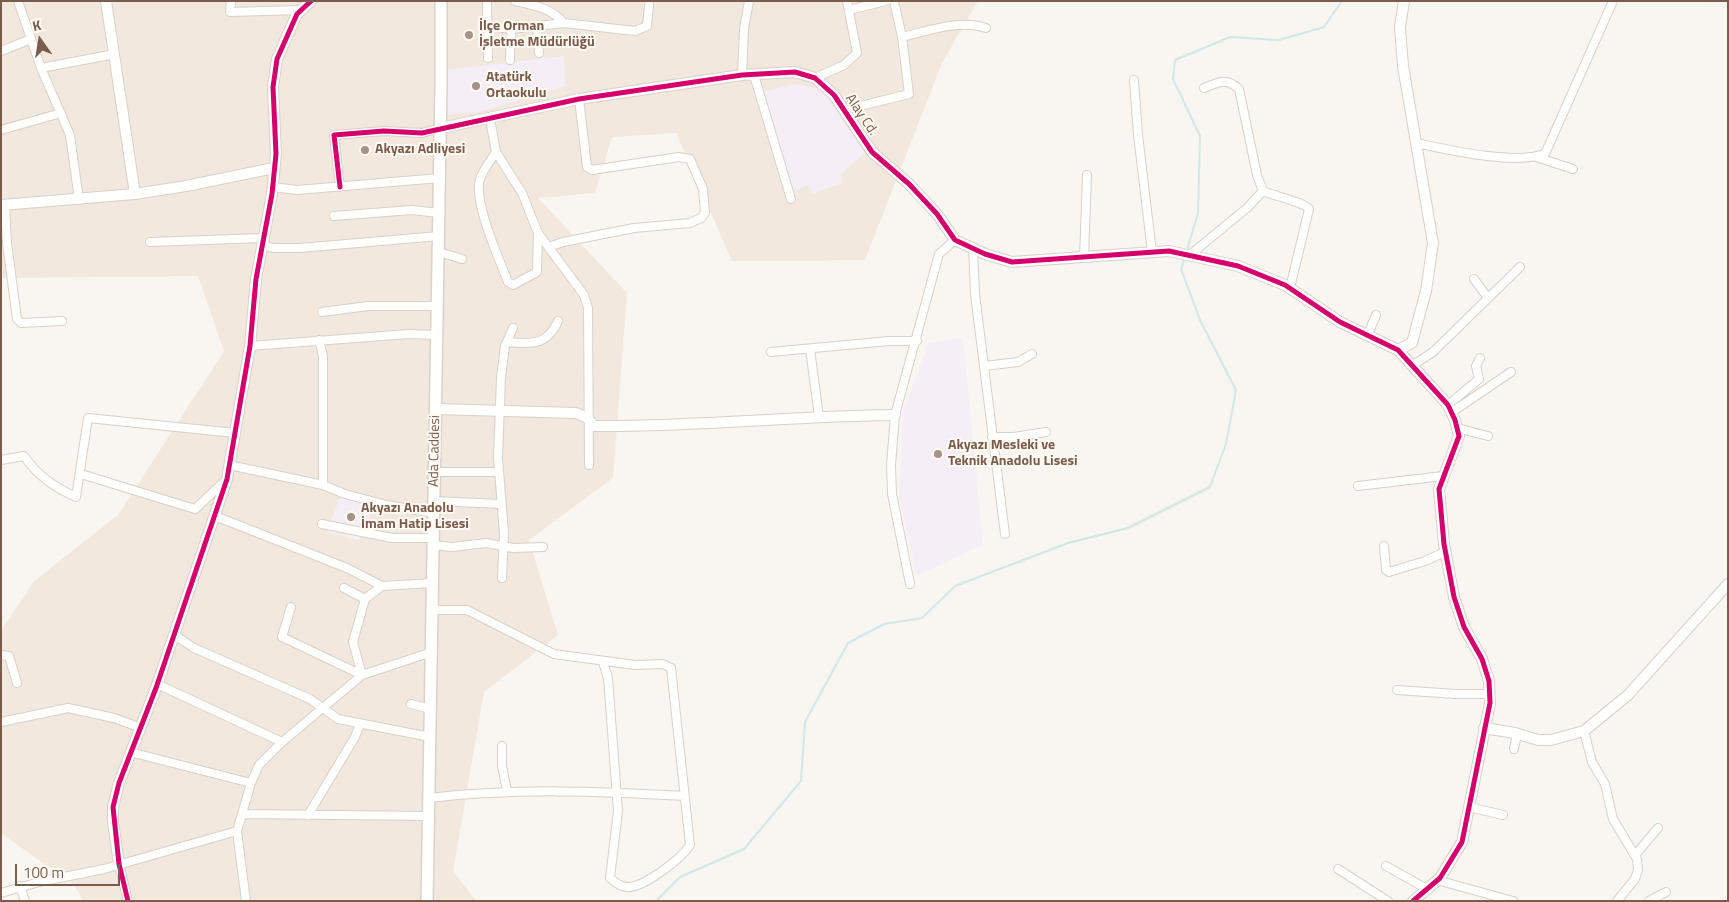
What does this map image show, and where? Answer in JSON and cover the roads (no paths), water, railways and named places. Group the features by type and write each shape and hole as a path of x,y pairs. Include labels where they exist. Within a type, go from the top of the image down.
{"main road":[{"name":"Ada Caddesi","path":"427,901 441,128 441,1"}],"street":[{"path":"18,1 41,68 70,136 79,200"},
{"path":"106,1 135,194"},
{"path":"128,901 119,864 113,807 130,752 157,684 226,479 250,346 263,241 273,187 276,119 273,86 277,59 300,10 311,1"},
{"path":"487,1 488,58"},
{"path":"515,1 542,7 558,16 564,24"},
{"path":"742,75 744,30 749,1"},
{"path":"815,78 844,65 857,53 848,1"},
{"path":"849,10 886,1"},
{"path":"844,110 909,94 902,37 894,1"},
{"path":"1398,350 1412,343 1426,291 1433,243 1403,66 1400,27 1404,1"},
{"path":"1536,157 1545,154 1550,145 1564,108 1589,58 1613,1"},
{"path":"231,2 230,12 300,10"},
{"path":"488,26 510,28 564,24 635,31 647,26 649,6"},
{"path":"902,37 961,24 975,24 986,28"},
{"path":"537,27 539,53"},
{"path":"510,28 510,60"},
{"path":"1,51 31,39"},
{"path":"41,68 115,54"},
{"name":"Alay Cd.","path":"441,128 579,99 742,75 795,72 815,78 834,95 872,152 909,184 937,214 956,240 1012,262 1169,251 1192,254 1238,266 1290,288 1340,322 1398,350 1450,408"},
{"path":"754,75 790,199"},
{"path":"1134,80 1138,135 1152,252"},
{"path":"1204,88 1224,80 1230,81 1239,89 1257,174 1264,191 1277,197 1306,205 1309,209 1290,288"},
{"path":"549,247 563,242 634,228 690,222 701,218 705,213 703,189 690,159 679,157 592,170 587,167 579,99"},
{"path":"1,130 61,113"},
{"path":"490,119 496,152 522,193 538,233 584,295 588,308 589,465"},
{"path":"340,187 334,135 384,131 422,132 441,128"},
{"path":"1416,143 1455,151 1536,157 1573,169"},
{"path":"496,152 480,176 480,196 490,236 508,282 513,285 537,272 538,233"},
{"path":"62,321 21,322 17,318 3,205 135,194 186,186 274,168"},
{"path":"1084,257 1087,176"},
{"path":"273,187 297,190 440,178"},
{"path":"1192,254 1247,208 1264,191"},
{"path":"334,216 412,210 439,213"},
{"path":"150,242 263,241 273,248 300,248 439,236"},
{"path":"910,584 892,494 891,465 894,415 917,341 939,254 956,240"},
{"path":"973,248 974,294 1006,534"},
{"path":"439,252 462,259"},
{"path":"1,264 11,263"},
{"path":"1413,365 1432,352 1520,267"},
{"path":"1474,279 1488,298"},
{"path":"322,312 368,306 438,306"},
{"path":"1368,334 1376,316"},
{"path":"507,342 539,342 548,338 558,320"},
{"path":"502,578 504,533 500,504 499,472 501,378 507,342 513,328"},
{"path":"250,346 410,334 437,335"},
{"path":"319,340 323,356 323,485"},
{"path":"771,352 889,341 917,341"},
{"path":"810,349 819,417"},
{"path":"984,366 1018,362 1032,354"},
{"path":"1450,408 1479,380 1476,366 1480,358"},
{"path":"1450,408 1511,372"},
{"path":"1413,901 1437,880 1462,842 1490,703 1489,682 1482,659 1464,627 1454,597 1445,552 1439,489 1459,436 1450,408"},
{"path":"436,409 576,412 594,426 631,427 894,415"},
{"path":"1,460 24,456 35,472 76,498 88,418 235,433"},
{"path":"1457,428 1488,436"},
{"path":"992,437 1014,437 1046,432"},
{"path":"229,465 323,485 345,494 386,505 434,513"},
{"path":"435,472 499,472"},
{"path":"81,474 195,509 226,479"},
{"path":"1358,486 1443,476"},
{"path":"434,500 500,504"},
{"path":"215,516 347,568 372,579 382,586"},
{"path":"322,524 392,538 434,542 452,546 486,543 513,548 544,547"},
{"path":"1384,546 1386,570 1389,572 1425,561 1445,552"},
{"path":"362,676 353,642 365,599 382,586 433,583"},
{"path":"1484,728 1538,740 1551,740 1584,731 1628,695 1728,584"},
{"path":"344,588 365,599"},
{"path":"291,607 282,637 362,676"},
{"path":"432,610 467,610 554,654 635,665 663,664 671,668 690,845 684,854 642,884 630,888 618,885 610,878 618,811 608,678 603,662"},
{"path":"173,634 194,648 302,695 338,720 430,737"},
{"path":"246,901 237,832 251,783 259,765 282,742 362,676 432,652"},
{"path":"1,655 9,656 16,683"},
{"path":"157,684 282,742"},
{"path":"1398,690 1447,694 1490,694"},
{"path":"411,704 431,709"},
{"path":"1,722 68,708 114,718 141,728"},
{"path":"308,815 355,737 360,724"},
{"path":"1584,731 1592,762 1605,784 1613,819 1635,855 1638,870 1635,879 1617,901"},
{"path":"1514,749 1517,734"},
{"path":"502,746 502,766 507,790"},
{"path":"130,752 251,783"},
{"path":"429,798 507,790 616,792 685,796"},
{"path":"1469,807 1503,815"},
{"path":"242,814 429,816"},
{"path":"1635,855 1658,828"},
{"path":"1,893 20,886 119,864 237,832"},
{"path":"1386,866 1427,889"},
{"path":"1338,870 1388,901"},
{"path":"1437,880 1513,901"},
{"path":"20,886 25,901"},
{"path":"1648,901 1666,892"}],"waterway":[{"path":"1187,250 1198,213 1200,136 1173,79 1175,60 1230,37 1279,40 1324,27 1342,1"},
{"path":"656,901 680,877 744,849 801,781 805,722 848,643 884,624 922,618 955,586 1068,543 1128,528 1210,487 1226,444 1236,390 1200,320 1181,269 1185,257"}],"place":[{"name":"İlçe Orman İşletme Müdürlüğü","path":"469,35"},
{"name":"Atatürk Ortaokulu","path":"476,86"},
{"name":"Akyazı Adliyesi","path":"365,150"},
{"name":"Akyazı Mesleki ve Teknik Anadolu Lisesi","path":"938,454"},
{"name":"Akyazı Anadolu İmam Hatip Lisesi","path":"351,517"}]}
